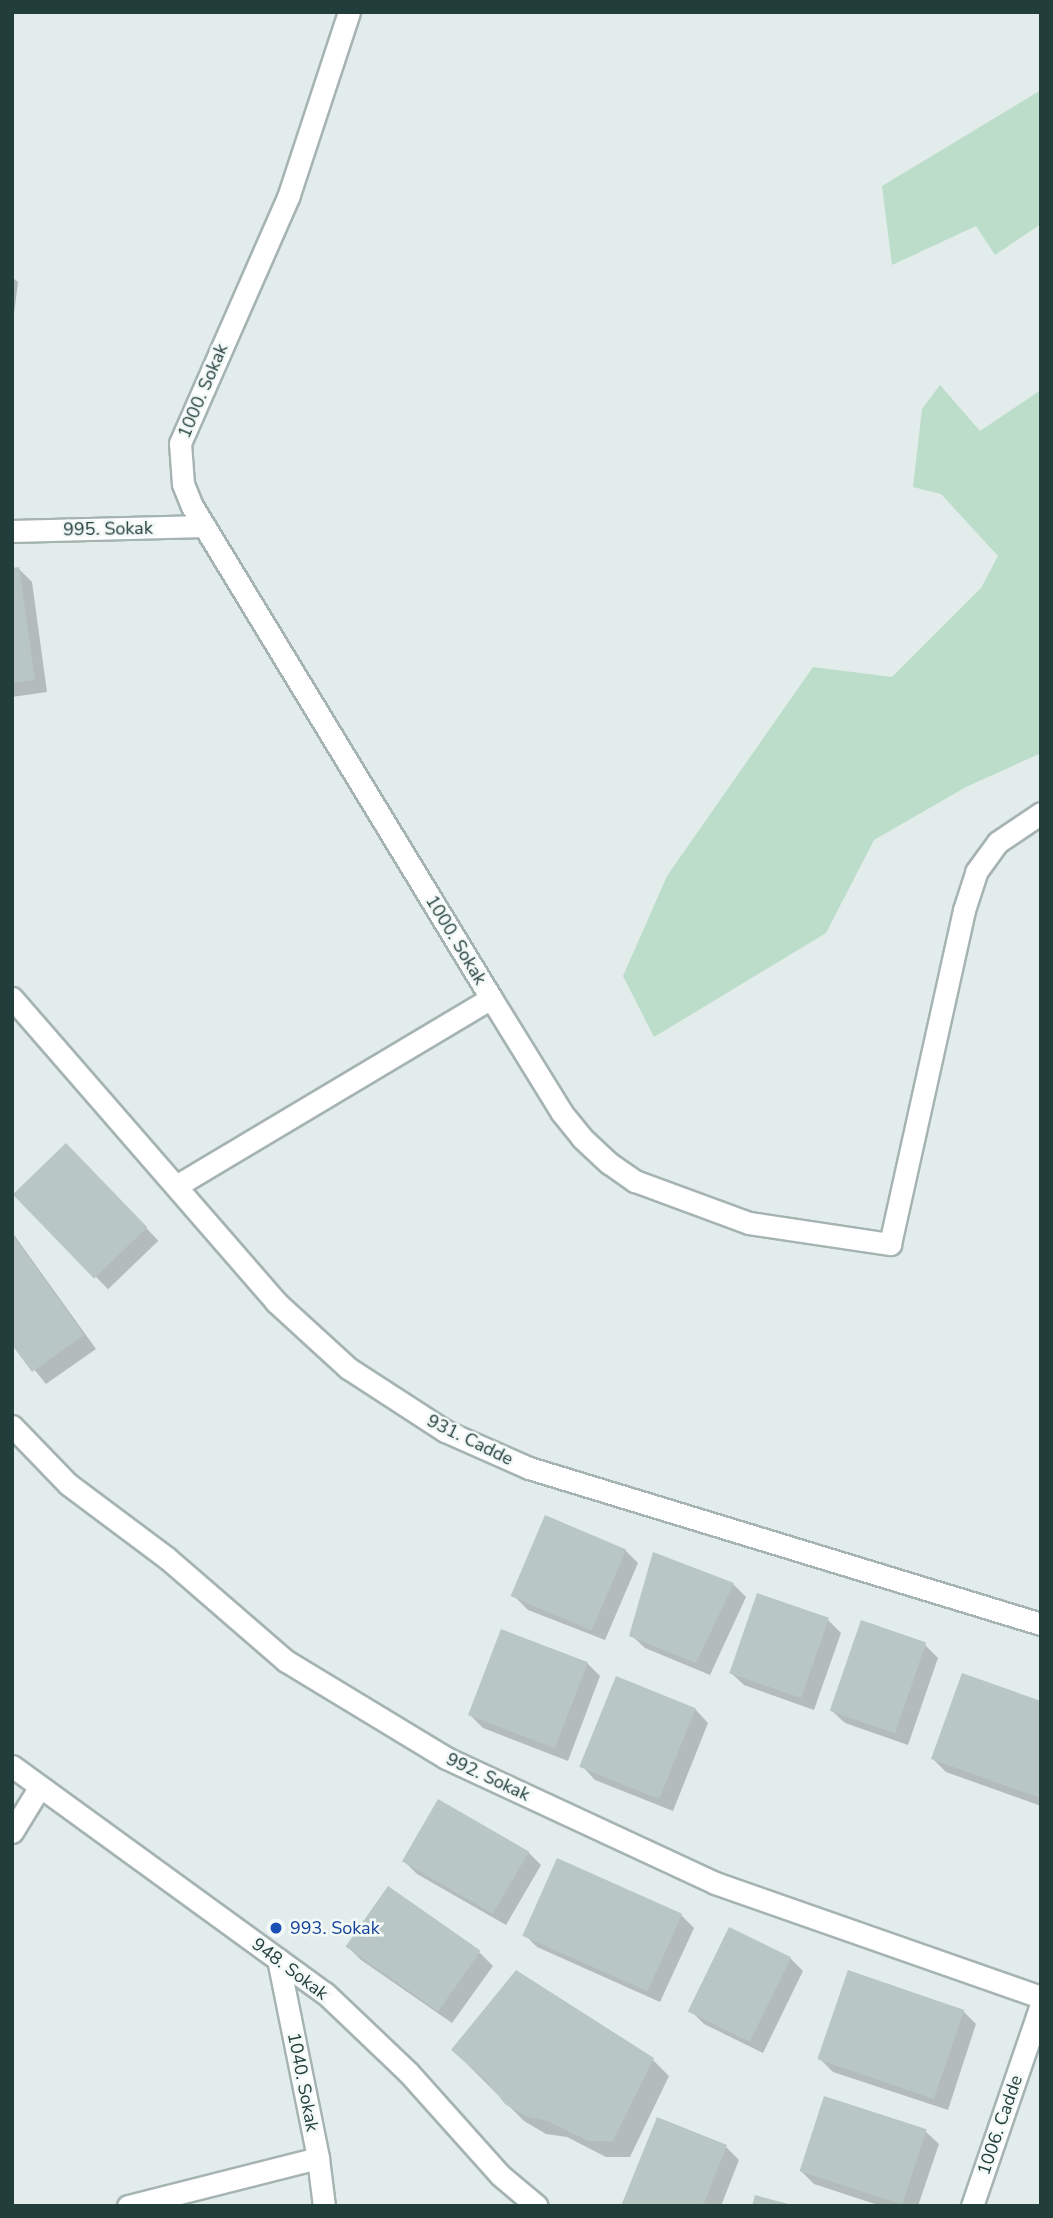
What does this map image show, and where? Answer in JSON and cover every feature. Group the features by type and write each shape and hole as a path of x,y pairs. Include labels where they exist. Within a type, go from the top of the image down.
{"street":[{"name":"1000. Sokak","path":"349,12 313,130 289,195 180,443 183,484 204,526 562,1112 609,1163 635,1181 749,1223 890,1244 964,910 976,872 998,842 1041,813"},
{"name":"995. Sokak","path":"12,531 204,526"},
{"name":"931. Cadde","path":"12,998 276,1303 337,1359 445,1431 529,1468 1041,1624"},
{"path":"176,1186 491,998"},
{"name":"992. Sokak","path":"12,1426 68,1484 167,1558 286,1661 446,1758 715,1883 1041,1997"},
{"name":"948. Sokak","path":"12,1766 325,1993 408,2071 500,2175 537,2206"},
{"path":"12,1832 39,1788"},
{"name":"1040. Sokak","path":"278,1959 318,2158 324,2206"},
{"name":"1006. Cadde","path":"972,2206 1041,2004"},
{"path":"128,2206 318,2158"}],"green space":[{"path":"1041,90 1041,224 995,255 976,226 892,265 882,186"},
{"path":"940,385 980,431 1041,390 1041,753 966,787 874,840 826,933 654,1037 623,976 667,876 813,667 892,677 981,588 998,556 941,494 913,487 922,409"}],"building":[{"path":"19,567 35,680 12,683 12,568"},
{"path":"66,1143 147,1227 94,1279 13,1194"},
{"path":"12,1234 84,1335 32,1372 12,1345"},
{"path":"545,1515 626,1549 592,1630 511,1596"},
{"path":"653,1552 734,1583 696,1663 629,1636"},
{"path":"757,1593 829,1618 801,1698 729,1673"},
{"path":"861,1620 926,1642 895,1733 830,1711"},
{"path":"501,1629 588,1662 555,1748 468,1715"},
{"path":"962,1673 1041,1701 1040,1798 931,1759"},
{"path":"616,1676 696,1708 659,1799 579,1767"},
{"path":"438,1799 529,1852 493,1914 402,1861"},
{"path":"557,1858 682,1914 648,1991 522,1936"},
{"path":"388,1886 481,1951 438,2011 346,1947"},
{"path":"729,1927 791,1957 750,2042 688,2011"},
{"path":"516,1970 654,2058 613,2141 588,2141 548,2121 527,2117 505,2104 486,2080 451,2050"},
{"path":"848,1970 964,2010 934,2099 817,2059"},
{"path":"824,2096 927,2129 902,2205 800,2171"},
{"path":"657,2117 727,2145 703,2206 621,2206"},
{"path":"755,2195 792,2205 792,2206 752,2206"}],"place":[{"name":"993. Sokak","path":"276,1928"}]}
